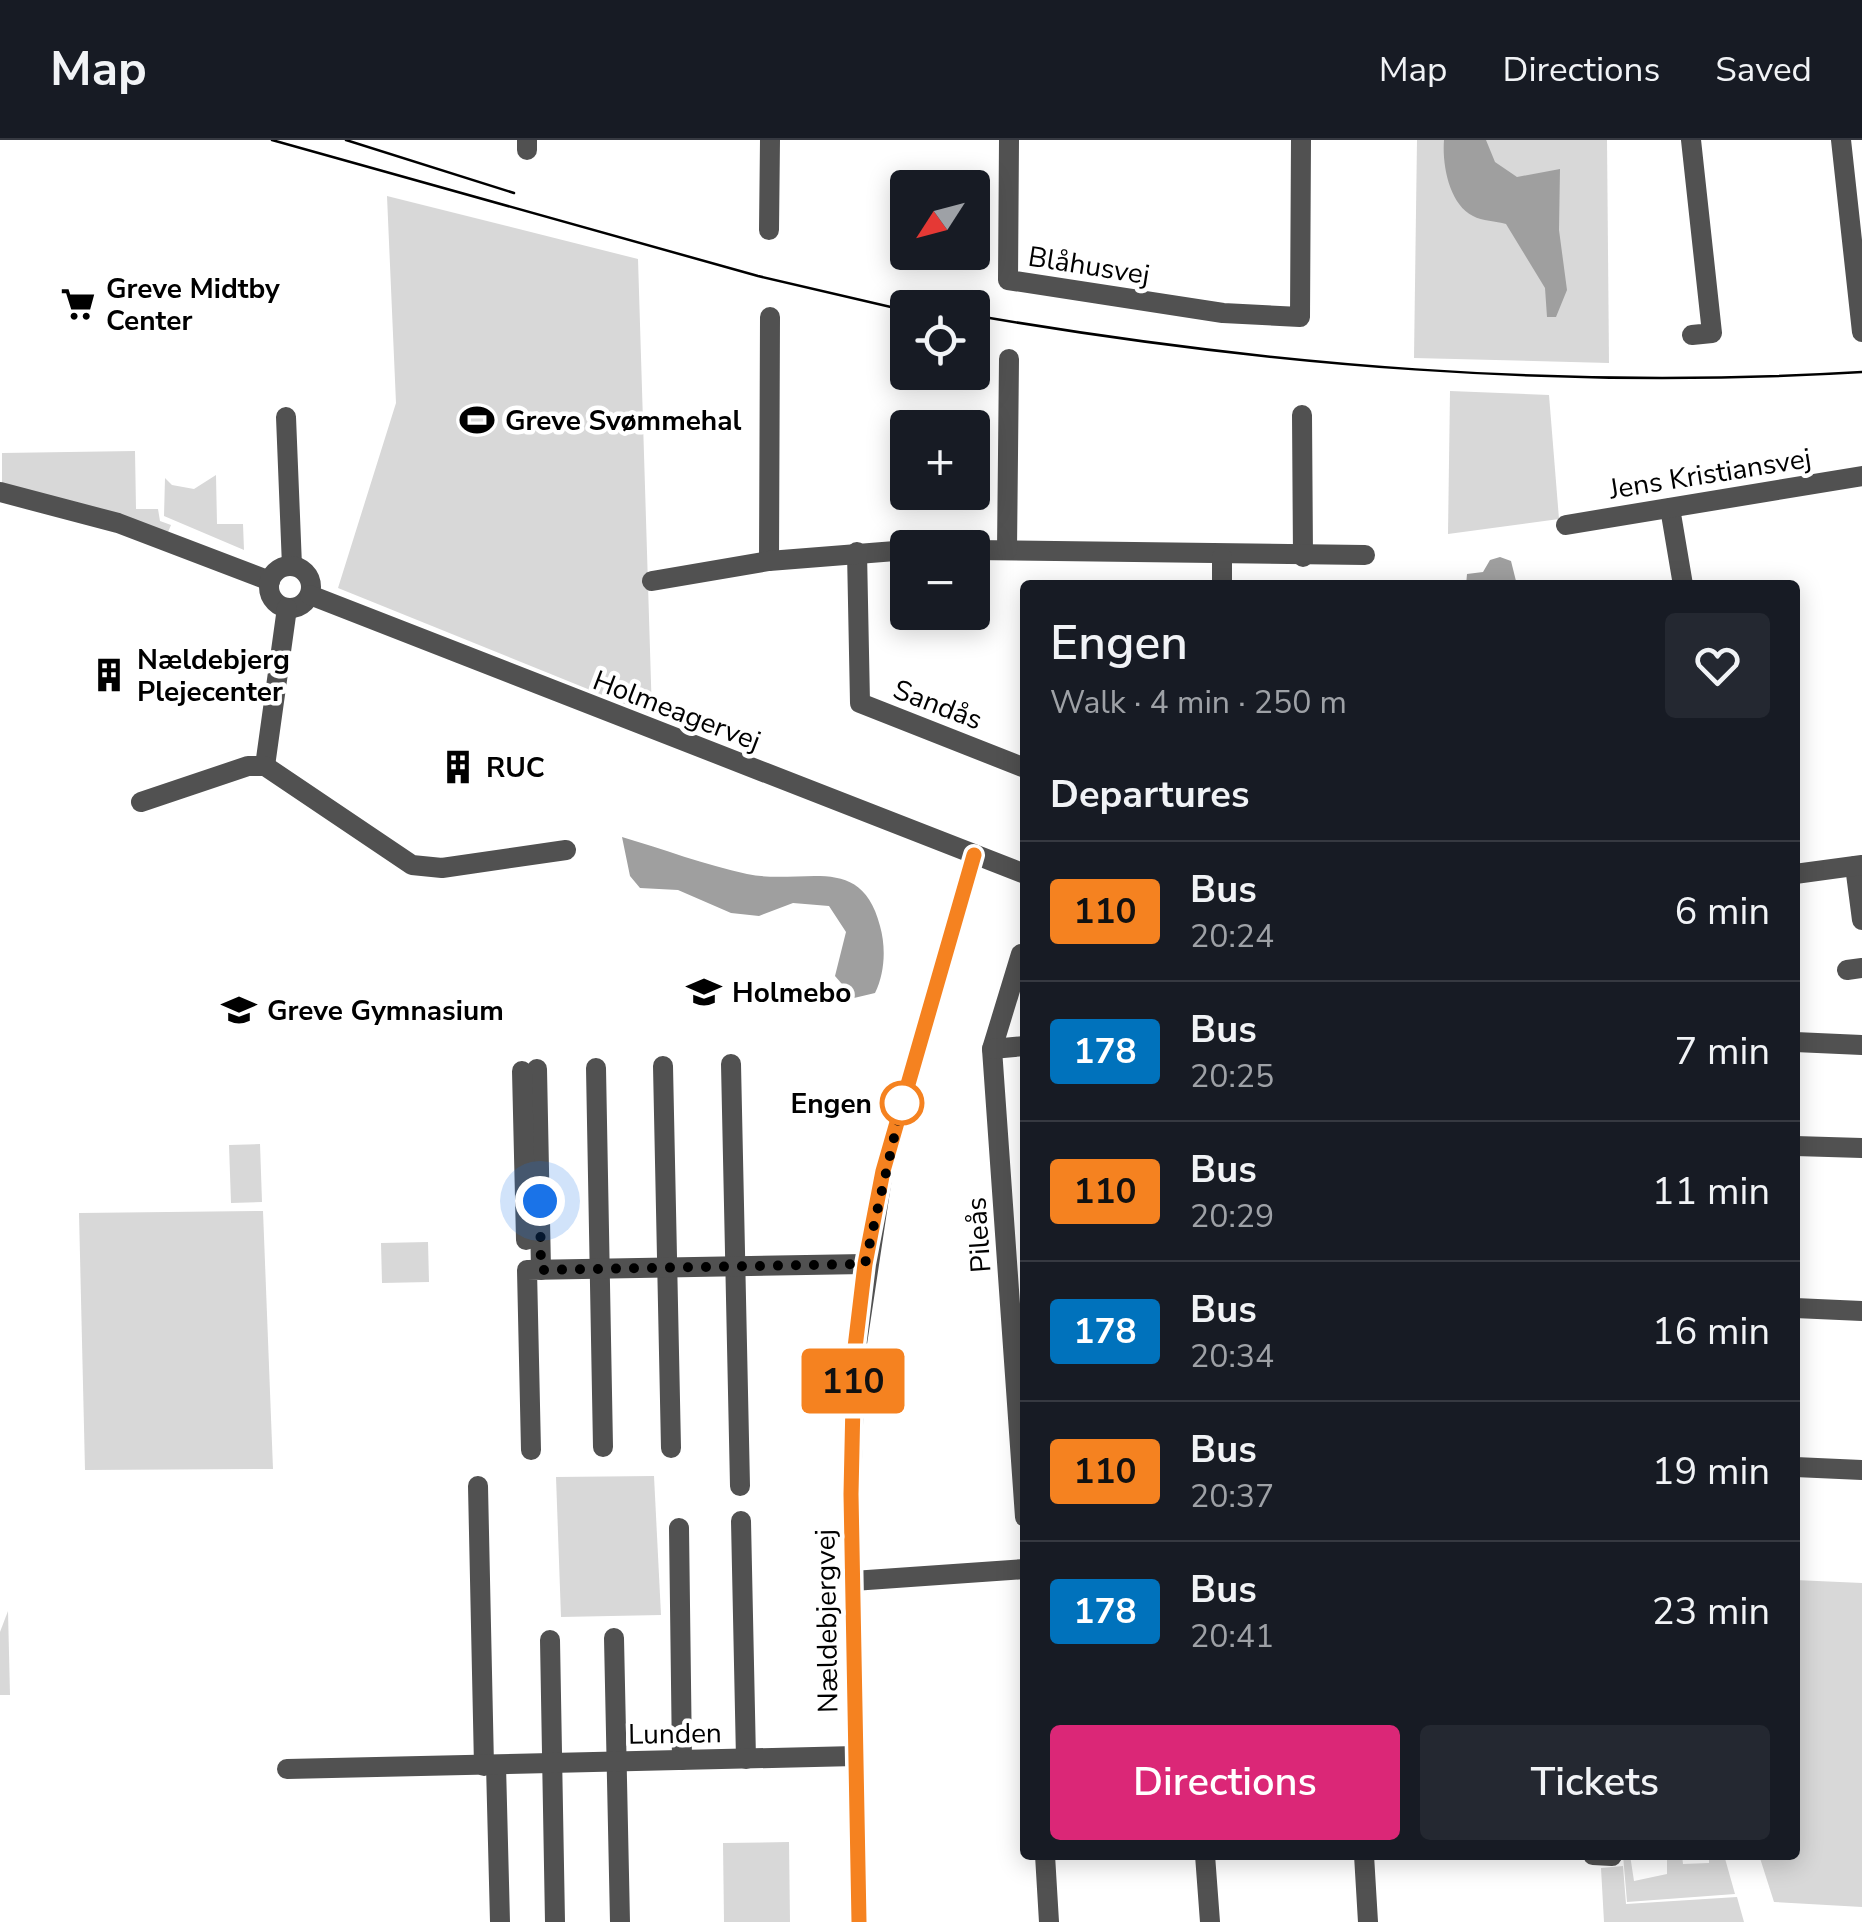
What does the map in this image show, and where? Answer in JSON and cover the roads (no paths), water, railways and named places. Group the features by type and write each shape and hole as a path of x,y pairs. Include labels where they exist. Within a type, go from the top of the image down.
{"street":[{"path":"770,140 770,230"},
{"name":"Blåhusvej","path":"1009,140 1008,280 1223,313 1300,317 1301,140"},
{"path":"1692,140 1712,333 1692,336"},
{"path":"1841,140 1862,332"},
{"path":"769,561 770,317"},
{"path":"1008,550 1009,360"},
{"path":"1302,415 1303,557"},
{"path":"286,417 292,566"},
{"name":"Jens Kristiansvej","path":"1566,525 1862,476"},
{"path":"0,492 118,523 270,582"},
{"path":"1670,508 1682,580"},
{"path":"990,550 1222,557 1365,556"},
{"path":"652,581 769,561 890,551"},
{"name":"Sandås","path":"858,552 860,703 1020,766"},
{"path":"1222,557 1222,580"},
{"path":"292,566 306,573 310,594 301,606 286,608 271,595 270,582 278,570 292,566"},
{"name":"Holmeagervej","path":"310,594 1020,872"},
{"path":"265,766 286,608"},
{"path":"141,802 248,766 265,766 412,865 442,868 566,850"},
{"name":"Nældebjergvej","path":"859,1922 850,1425 865,1264 888,1153 974,855"},
{"path":"1800,873 1858,866 1862,920"},
{"name":"Pileås","path":"1020,954 992,1049 1020,1446"},
{"path":"1800,1042 1862,1045"},
{"path":"992,1049 1020,1046"},
{"path":"731,1064 740,1486"},
{"path":"663,1066 671,1448"},
{"path":"596,1068 604,1447"},
{"path":"526,1240 530,1077 534,1270 531,1450"},
{"path":"1800,1146 1862,1148"},
{"path":"534,1270 865,1264"},
{"path":"1800,1308 1862,1311"},
{"path":"1800,1467 1862,1470"},
{"path":"478,1486 500,1922"},
{"path":"742,1521 746,1759"},
{"path":"679,1528 682,1760"},
{"path":"853,1581 1020,1569"},
{"path":"614,1638 620,1922"},
{"path":"550,1640 555,1922"},
{"name":"Lunden","path":"287,1769 856,1756"},
{"path":"1045,1860 1049,1922"},
{"path":"1206,1860 1210,1922"},
{"path":"1364,1860 1368,1922"}],"tram line":[{"path":"272,140 758,276 890,307"},
{"path":"346,140 514,193"},
{"path":"990,318 1194,348 1415,369 1638,378 1862,372"}],"place":[{"name":"Greve Midtby Center","path":"78,304"},
{"name":"Greve Svømmehal","path":"477,420"},
{"name":"Nældebjerg Plejecenter","path":"109,675"},
{"name":"RUC","path":"458,767"},
{"name":"Holmebo","path":"704,992"},
{"name":"Greve Gymnasium","path":"239,1010"},
{"name":"Engen","path":"902,1103"}]}
